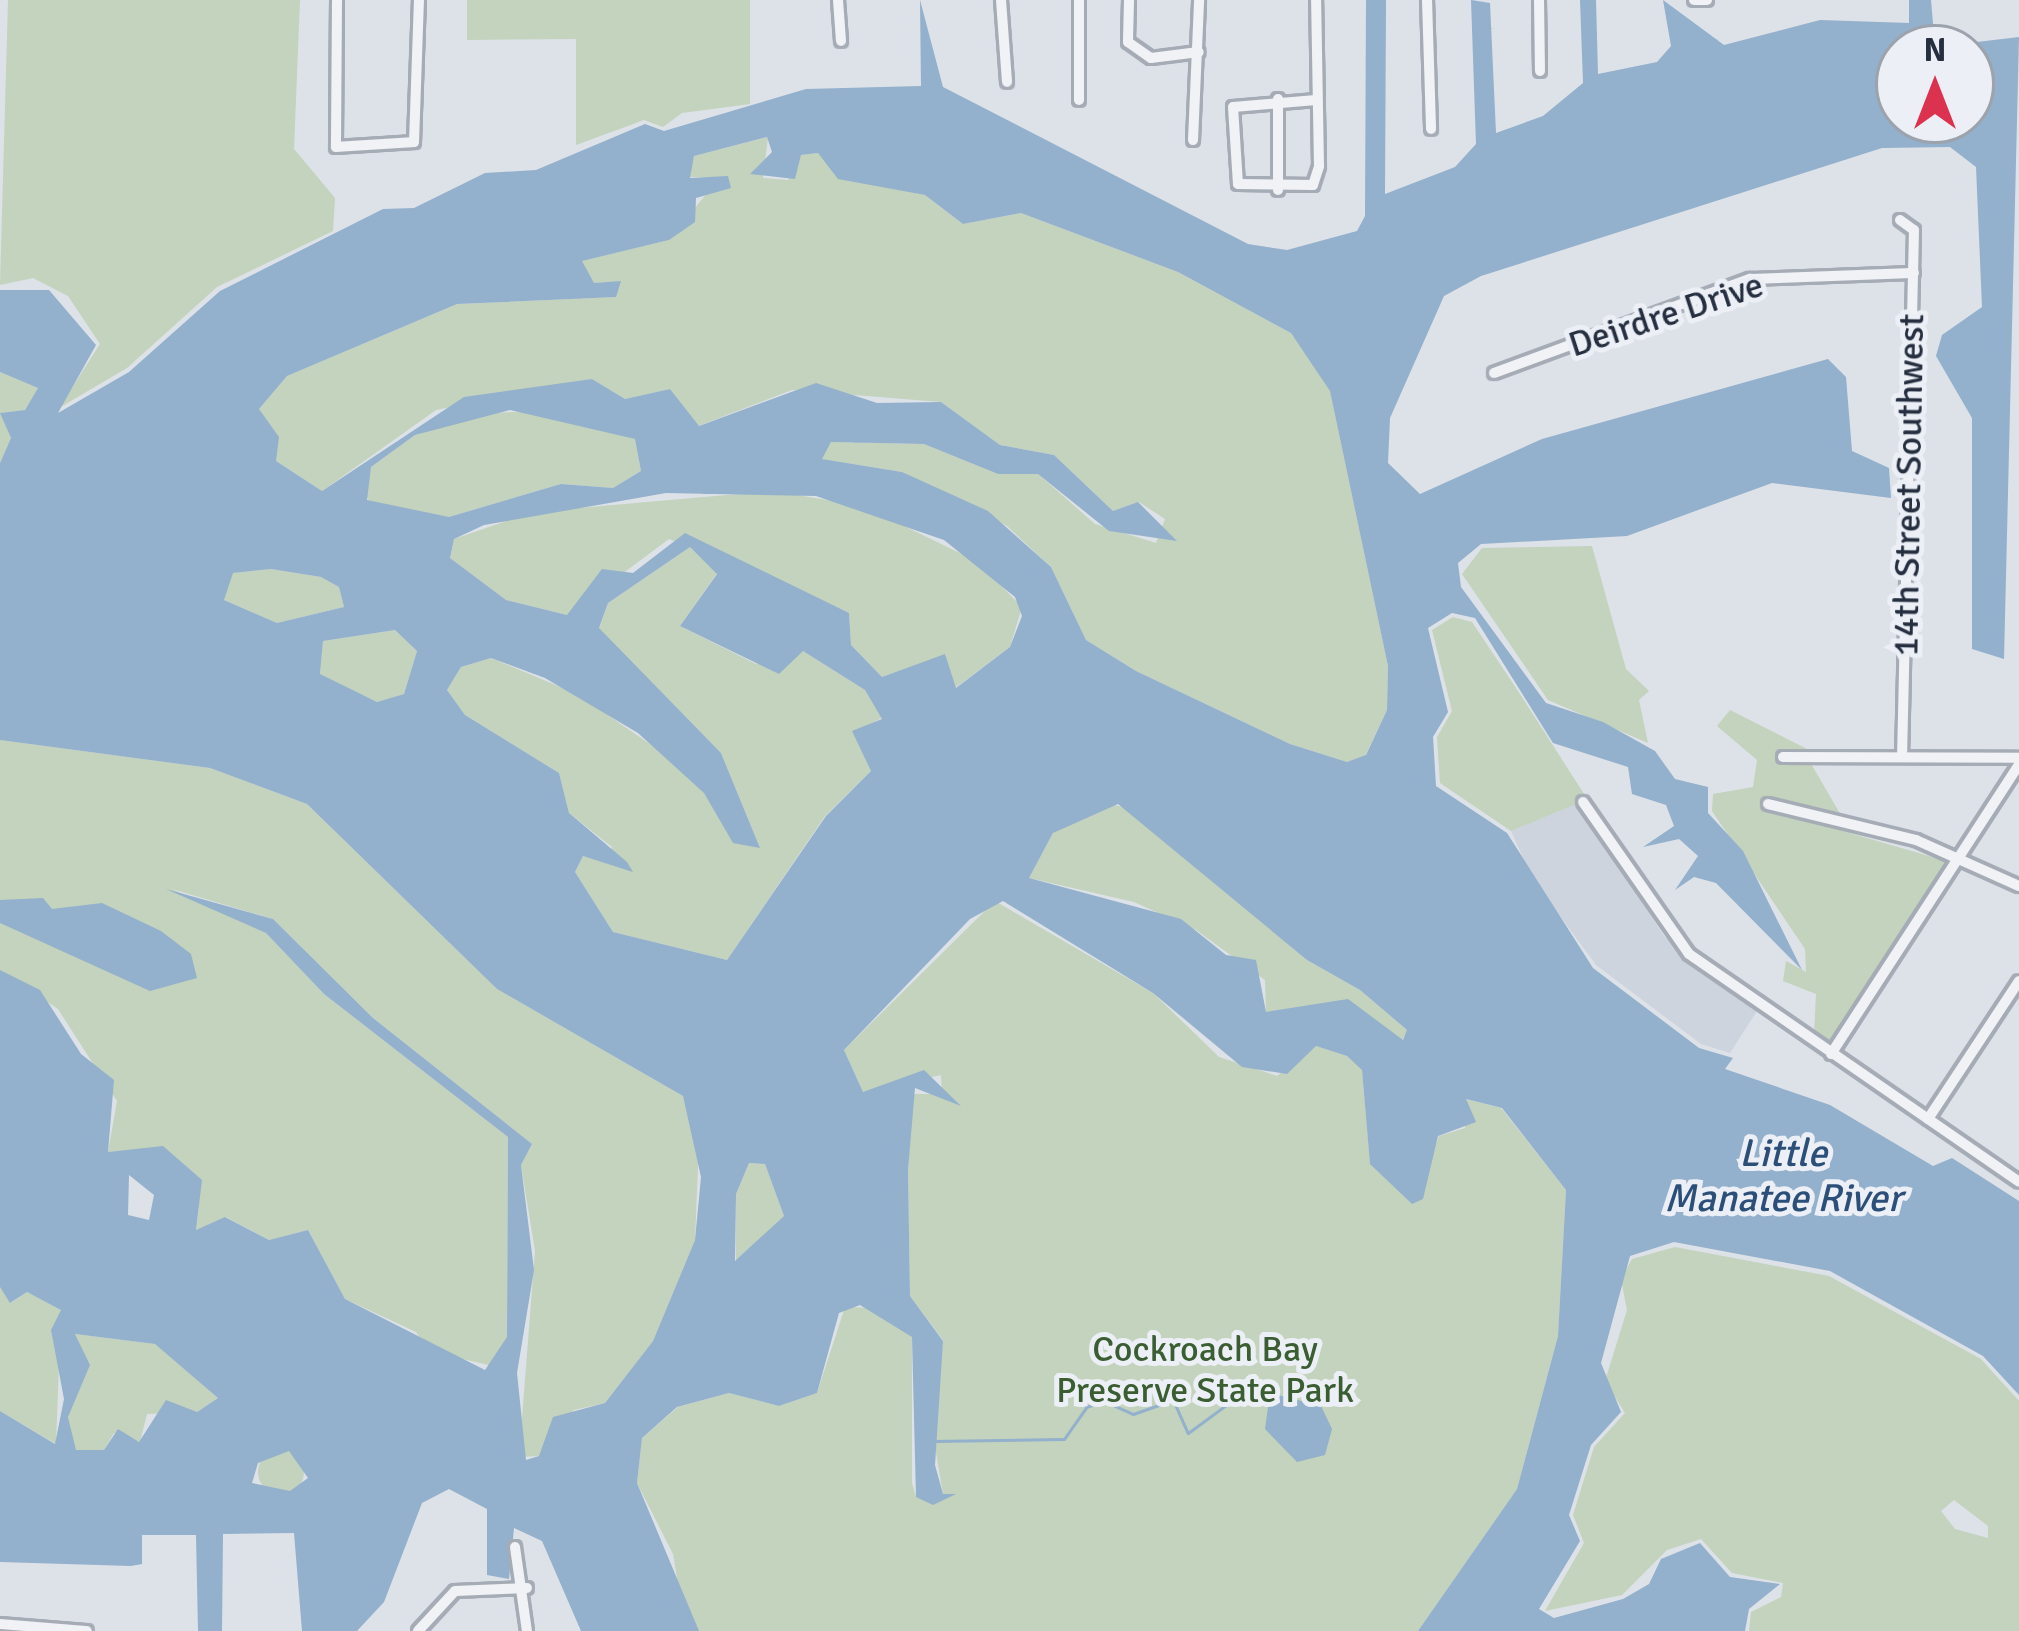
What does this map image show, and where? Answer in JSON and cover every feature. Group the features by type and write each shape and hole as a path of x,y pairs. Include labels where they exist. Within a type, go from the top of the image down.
{"street":[{"path":"337,0 336,147 414,142 419,0"},
{"path":"838,0 841,41"},
{"path":"1001,0 1007,82"},
{"path":"1079,0 1079,100"},
{"path":"1129,0 1128,42 1151,58 1199,52"},
{"path":"1193,140 1199,0"},
{"path":"1316,0 1316,100 1313,185 1278,190 1238,184 1232,155 1233,106 1278,99 1316,100"},
{"path":"1427,0 1431,129"},
{"path":"1539,0 1540,71"},
{"path":"1694,0 1707,0"},
{"path":"1278,99 1278,190"},
{"name":"14th Street Southwest","path":"1900,220 1914,230 1902,758"},
{"name":"Deirdre Drive","path":"1494,374 1750,279 1914,273"},
{"path":"1783,757 2019,762 1962,859 1831,1054"},
{"path":"1583,802 1668,933 1831,1054 2019,1182"},
{"path":"1768,804 1962,859 2019,886"},
{"path":"1928,1119 2019,981"},
{"path":"515,1547 527,1588 527,1631"},
{"path":"418,1631 455,1592 527,1588"},
{"path":"0,1624 87,1628"}],"shaded area":[{"path":"1578,803 1664,936 1757,1011 1730,1053 1701,1044 1596,965 1532,878 1511,831"}],"green space":[{"path":"8,0 300,0 294,149 335,198 333,231 217,287 127,368 59,408 100,344 68,296 33,278 0,285"},
{"path":"467,0 750,0 750,104 682,113 663,127 644,120 576,145 576,39 467,40"},
{"path":"768,137 763,178 788,180 801,155 818,153 854,181 925,195 963,224 1021,213 1178,272 1291,333 1330,390 1388,666 1387,710 1365,756 1347,762 1290,744 1136,671 1086,640 1051,567 1007,526 902,472 821,459 831,442 924,444 998,474 1038,474 1095,524 1156,543 1165,519 1139,502 1113,511 1054,455 1000,445 941,402 792,390 698,426 670,389 625,399 592,379 436,410 322,491 276,461 259,409 287,376 457,304 616,297 616,282 594,283 581,261 669,240 720,177 689,177 694,156"},
{"path":"0,372 38,388 25,410 1,413 11,438 0,463"},
{"path":"544,411 635,439 641,471 613,488 561,484 449,517 374,508 363,492 371,467 415,435 489,413"},
{"path":"773,491 863,506 978,562 1022,607 1010,647 955,688 945,655 882,677 851,645 849,613 669,539 567,615 506,600 450,558 454,539 533,512"},
{"path":"1592,546 1626,669 1649,691 1639,700 1648,743 1548,700 1462,574 1482,548"},
{"path":"690,547 717,573 680,626 756,664 803,651 865,690 882,718 854,732 871,771 825,816 727,960 613,932 575,872 583,856 608,863 612,847 569,813 559,773 465,715 447,690 461,667 491,658 577,694 666,755 760,848 721,753 599,629 608,603"},
{"path":"271,569 321,577 339,587 344,607 277,623 224,600 232,573"},
{"path":"1453,617 1472,622 1586,797 1511,831 1440,783 1437,737 1452,711 1432,630"},
{"path":"395,630 417,651 404,694 377,702 320,675 323,641"},
{"path":"1730,710 1809,750 1779,752 1778,761 1810,762 1842,817 1765,798 1763,808 1953,863 1831,1044 1814,1035 1816,994 1783,981 1786,961 1806,972 1805,949 1712,811 1713,794 1753,787 1757,760 1717,726"},
{"path":"0,740 210,768 307,804 497,989 683,1096 699,1142 695,1240 653,1341 605,1403 574,1410 539,1456 519,1457 535,1251 521,1165 532,1144 373,1018 273,919 172,889 266,933 324,994 508,1137 507,1337 497,1367 429,1351 416,1332 345,1299 308,1230 269,1240 226,1217 196,1230 199,1208 130,1150 108,1152 117,1101 58,1009 0,970"},
{"path":"1104,803 1128,808 1307,960 1360,990 1408,1031 1402,1040 1362,1014 1266,1012 1265,980 1196,930 1134,902 1029,878 1053,833"},
{"name":"Cockroach Bay Preserve State Park","path":"995,901 1153,993 1219,1057 1277,1076 1316,1046 1347,1056 1362,1069 1370,1163 1412,1204 1439,1136 1465,1128 1465,1099 1501,1108 1566,1190 1558,1336 1517,1489 1418,1631 699,1631 683,1612 673,1554 637,1483 642,1438 678,1407 729,1393 779,1406 817,1393 845,1307 877,1308 912,1337 912,1483 916,1497 943,1494 934,1441 943,1340 910,1296 908,1170 913,1094 942,1094 941,1075 863,1092 844,1050"},
{"path":"749,1163 765,1164 784,1216 736,1262 736,1194"},
{"path":"1675,1247 1829,1276 1981,1359 2019,1401 2019,1631 1749,1631 1751,1612 1781,1597 1783,1583 1732,1573 1701,1539 1667,1550 1622,1595 1545,1611 1584,1543 1573,1515 1594,1447 1625,1413 1605,1381 1627,1310 1621,1279 1632,1259","holes":["1954,1500 1988,1526 1988,1538 1955,1529 1941,1511"]},
{"path":"0,1287 11,1303 27,1292 61,1309 56,1444 0,1411"},
{"path":"75,1334 156,1344 218,1398 197,1412 147,1414 140,1442 114,1433 104,1450 75,1450 68,1417 86,1361"},
{"path":"281,1449 297,1456 304,1472 297,1488 281,1495 265,1488 258,1472 265,1456"}],"water":[{"name":"Little Manatee River","path":"920,0 943,87 1248,244 1287,250 1357,231 1365,216 1366,0 1386,0 1385,194 1455,167 1476,144 1471,0 1490,3 1496,133 1543,116 1583,83 1580,0 1596,0 1598,74 1657,62 1671,46 1663,0 1724,45 1820,20 1909,23 1909,0 1931,0 1933,24 1875,24 1875,144 1995,144 1995,40 2019,37 2004,659 1972,649 1972,418 1936,356 1942,335 1982,307 1976,167 1950,147 1882,148 1481,276 1444,296 1390,418 1388,463 1420,494 1542,439 1828,359 1846,377 1852,451 1889,468 1891,498 1772,483 1627,536 1481,544 1458,563 1461,587 1546,703 1603,722 1655,751 1675,779 1708,787 1708,813 1743,851 1802,970 1716,883 1694,877 1675,890 1698,856 1679,839 1643,847 1674,826 1666,805 1632,794 1628,767 1553,743 1475,618 1452,613 1428,628 1448,712 1433,737 1436,786 1507,833 1593,968 1699,1048 1733,1058 1725,1069 1830,1105 1933,1166 1952,1158 2019,1201 2019,1395 1983,1356 1830,1271 1674,1242 1630,1256 1601,1363 1621,1412 1591,1445 1569,1515 1580,1541 1539,1609 1554,1618 1623,1599 1649,1584 1661,1559 1700,1543 1730,1577 1780,1584 1749,1609 1745,1631 1418,1631 1517,1489 1558,1336 1566,1190 1502,1108 1466,1099 1476,1122 1438,1136 1423,1199 1412,1204 1370,1164 1362,1070 1347,1056 1316,1046 1287,1074 1242,1067 1153,993 1003,901 970,919 844,1050 863,1092 924,1070 961,1106 915,1088 908,1170 910,1296 943,1341 935,1465 943,1494 956,1494 933,1505 916,1497 912,1337 860,1305 839,1313 817,1393 779,1406 729,1393 677,1407 642,1438 637,1483 699,1631 581,1631 542,1541 514,1528 509,1579 487,1575 487,1509 449,1489 422,1503 384,1602 357,1631 302,1631 294,1533 223,1534 222,1631 198,1631 196,1535 142,1535 142,1564 131,1566 0,1562 0,1411 55,1444 64,1399 51,1330 61,1310 27,1292 10,1303 0,1287 0,970 40,990 81,1054 114,1080 108,1152 163,1146 202,1180 196,1230 225,1217 269,1240 308,1230 345,1299 485,1370 507,1337 508,1137 324,994 266,933 166,889 273,919 373,1018 532,1144 521,1165 534,1270 517,1373 526,1460 539,1456 553,1417 605,1403 653,1341 695,1240 701,1177 683,1096 497,989 307,804 210,768 0,740 0,463 11,438 0,413 25,410 38,388 0,372 0,290 49,290 96,345 58,413 129,372 220,291 383,209 414,208 485,173 536,170 645,124 664,131 806,89 921,86","holes":["767,137 772,152 750,174 795,179 801,155 818,153 838,179 925,195 963,224 1021,213 1178,272 1291,333 1330,391 1388,666 1387,710 1366,755 1347,762 1290,744 1136,671 1086,640 1051,567 988,511 902,472 822,459 831,442 924,444 998,474 1038,474 1109,531 1177,541 1138,502 1113,511 1054,455 1000,445 941,402 877,403 816,383 699,426 670,389 625,399 592,379 464,397 322,491 276,461 279,437 259,409 287,376 457,304 616,297 621,281 594,283 582,261 669,240 695,222 696,198 731,188 728,176 690,178 694,156","510,410 635,439 641,471 613,488 561,484 449,517 367,500 371,467 415,435","666,493 816,496 944,540 1015,597 1022,616 1010,647 956,688 945,654 882,677 851,645 849,613 685,533 633,573 602,569 567,615 506,600 450,558 454,539 484,525","690,547 717,574 680,626 779,674 803,651 865,690 882,719 852,731 871,771 826,816 727,960 613,932 575,872 583,856 633,872 627,862 569,813 559,773 465,715 447,690 461,667 491,658 545,678 638,733 704,793 733,843 760,848 721,753 599,628 608,603","271,569 321,577 339,587 344,607 277,623 224,600 233,573","395,630 417,651 404,694 377,702 320,674 323,641","1118,804 1307,960 1360,990 1407,1030 1403,1040 1348,999 1266,1012 1256,960 1226,955 1181,919 1029,878 1053,833","749,1163 765,1164 784,1216 735,1261 736,1194","129,1175 154,1195 149,1220 128,1215","75,1334 155,1344 218,1398 197,1412 166,1400 139,1442 118,1429 104,1450 76,1450 68,1417 90,1365","289,1451 308,1478 290,1491 252,1483 258,1463"]},
{"path":"43,898 52,909 102,903 161,931 191,954 197,978 150,991 0,923 0,900"},
{"path":"1270,1393 1321,1406 1332,1429 1325,1455 1297,1462 1265,1429"}],"waterway":[{"path":"934,1441 1064,1439 1086,1407 1104,1401 1133,1414 1173,1400 1188,1433 1226,1405 1270,1393"}]}
